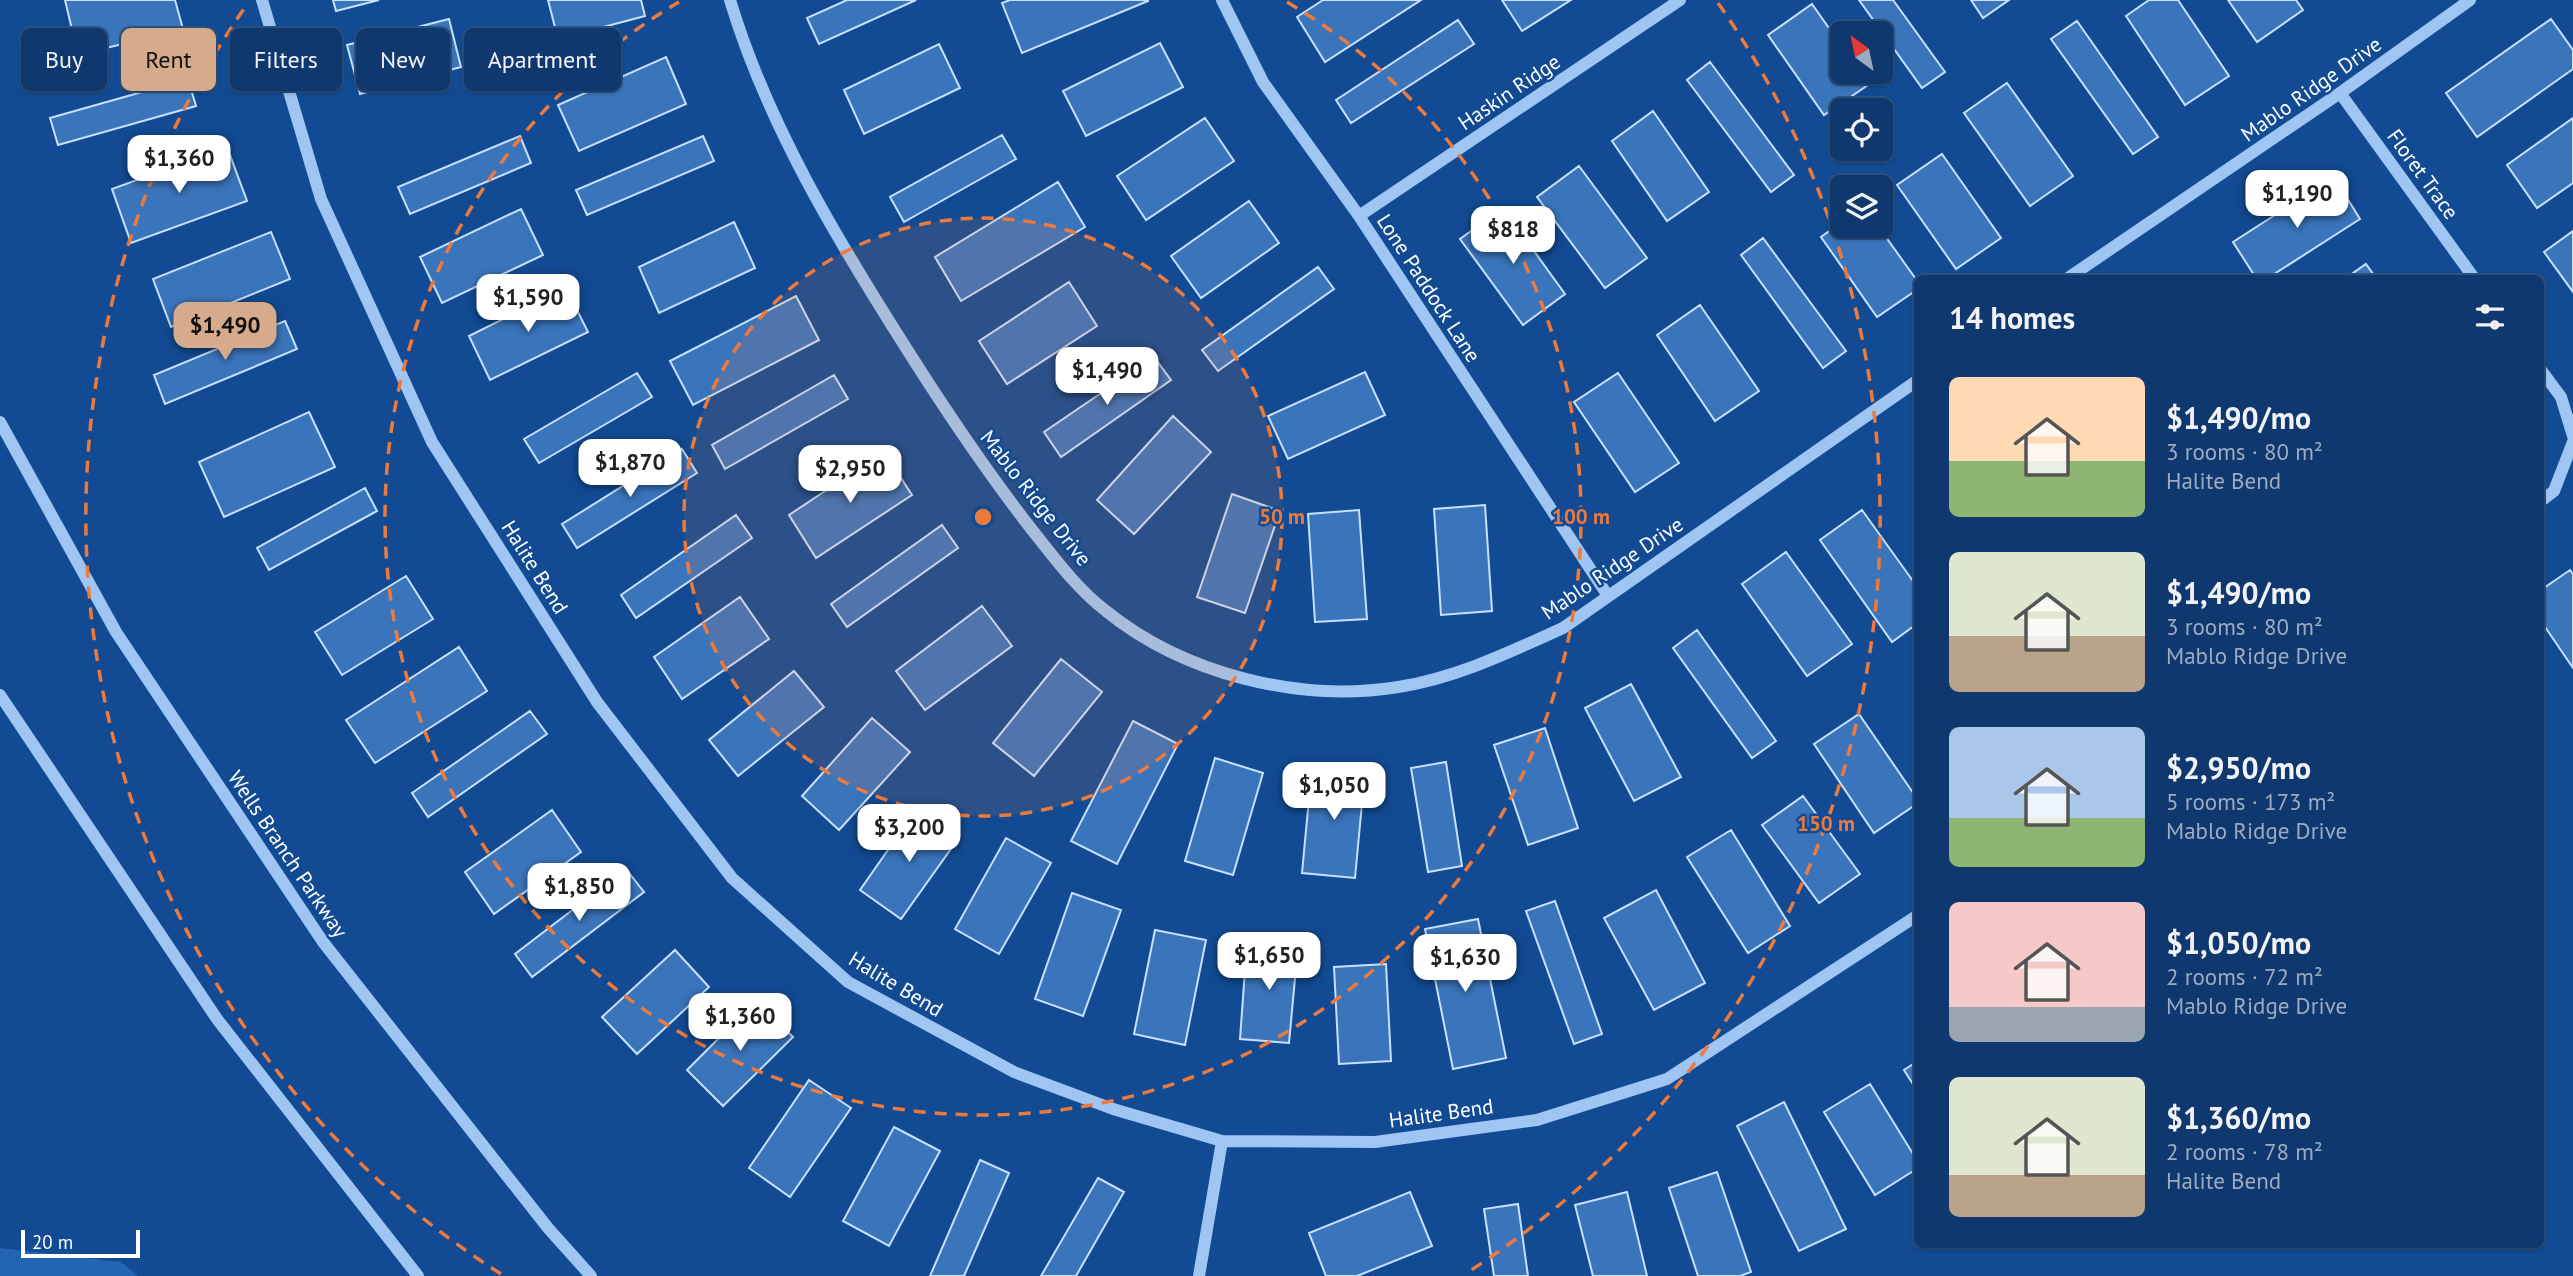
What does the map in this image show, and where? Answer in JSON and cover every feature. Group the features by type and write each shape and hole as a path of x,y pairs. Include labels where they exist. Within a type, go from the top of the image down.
{"street":[{"name":"Halite Bend","path":"262,0 321,199 432,442 597,702 732,878 848,982 1014,1072 1113,1109 1222,1141 1375,1142 1537,1119 1667,1079 1914,918"},
{"name":"Mablo Ridge Drive","path":"730,0 767,97 804,175 849,258 948,415 998,486 1057,561 1105,611 1168,652 1234,676 1296,690 1397,687 1451,674 1512,651 1563,628 1914,383"},
{"name":"Lone Paddock Lane","path":"1222,0 1264,82 1359,216 1608,596"},
{"name":"Haskin Ridge","path":"1359,216 1680,0"},
{"name":"Mablo Ridge Drive","path":"2072,275 2340,93 2470,0"},
{"name":"Floret Trace","path":"2340,93 2472,275"},
{"path":"2544,374 2561,397 2573,436"},
{"name":"Wells Branch Parkway","path":"0,422 116,632 323,942 548,1228 591,1276"},
{"path":"2544,498 2554,491 2573,442"},
{"path":"0,695 217,1019 418,1276"},
{"path":"1199,1276 1222,1141"}],"shaded area":[{"path":"0,1248 121,1262 138,1276 0,1276"}],"building":[{"path":"65,0 175,0 183,28 121,28 121,44 107,48 107,28 72,28"},
{"path":"333,0 379,0 336,11"},
{"path":"548,0 641,0 645,16 600,28 555,28"},
{"path":"847,0 916,0 819,44 807,18"},
{"path":"1010,0 1148,1 1022,53 1002,3"},
{"path":"1323,0 1421,0 1325,62 1297,17"},
{"path":"1502,0 1571,0 1522,31"},
{"path":"1859,0 1893,0 1945,72 1922,88 1894,49 1894,21 1874,21"},
{"path":"1971,0 2009,0 1983,18"},
{"path":"2149,0 2178,0 2229,76 2185,105 2126,16"},
{"path":"2228,0 2296,0 2303,10 2257,42"},
{"path":"1812,4 1830,30 1830,84 1868,85 1849,98 1830,98 1830,111 1824,115 1768,35"},
{"path":"449,19 461,67 450,70 450,28 414,28"},
{"path":"2551,19 2573,50 2573,69 2477,137 2446,93"},
{"path":"1458,20 1474,44 1351,123 1336,100"},
{"path":"2077,21 2158,137 2133,154 2051,39"},
{"path":"356,43 356,79 347,45"},
{"path":"1160,43 1183,87 1086,136 1063,91"},
{"path":"939,44 960,88 864,134 844,90"},
{"path":"666,57 686,104 579,151 558,105 590,91 621,91 621,77"},
{"path":"1710,62 1794,175 1771,192 1687,80"},
{"path":"2007,83 2073,176 2030,206 1964,113"},
{"path":"146,91 192,91 196,106 58,145 50,118"},
{"path":"1653,111 1709,192 1667,221 1612,141"},
{"path":"1205,118 1234,161 1146,220 1117,176"},
{"path":"2573,118 2573,183 2537,208 2507,165"},
{"path":"1002,135 1016,159 904,222 890,197"},
{"path":"520,136 531,163 410,214 398,187"},
{"path":"703,136 714,161 587,215 576,190"},
{"path":"227,147 247,201 131,243 112,189"},
{"path":"1942,154 2001,238 1956,269 1897,185"},
{"path":"1579,166 1647,258 1605,288 1537,197"},
{"path":"2334,177 2360,219 2273,275 2254,275 2233,242"},
{"path":"1058,182 1085,227 961,301 935,257"},
{"path":"1249,201 1279,243 1201,298 1171,256"},
{"path":"1503,208 1565,294 1523,325 1460,239"},
{"path":"521,209 543,255 442,303 420,257"},
{"path":"734,222 755,268 659,313 639,267"},
{"path":"1830,230 1830,238 1887,238 1914,276 1914,292 1877,317 1821,237"},
{"path":"2573,231 2573,292 2544,252"},
{"path":"271,232 290,279 171,327 153,279"},
{"path":"1763,238 1846,351 1823,368 1741,255"},
{"path":"2366,264 2374,275 2350,275"},
{"path":"1318,267 1334,289 1218,371 1202,350"},
{"path":"1069,282 1097,326 1007,384 979,341"},
{"path":"566,288 588,332 490,380 469,336"},
{"path":"796,296 819,340 693,405 670,361"},
{"path":"1700,305 1759,391 1715,421 1657,335"},
{"path":"285,321 297,349 165,404 154,375"},
{"path":"1154,357 1171,380 1061,457 1044,432"},
{"path":"1365,372 1385,415 1288,459 1268,416"},
{"path":"637,373 652,397 539,463 524,439"},
{"path":"1618,373 1679,463 1635,492 1574,402"},
{"path":"834,375 848,399 725,469 712,445"},
{"path":"309,412 335,467 224,517 199,462"},
{"path":"1173,416 1211,452 1134,534 1097,500"},
{"path":"682,449 697,473 577,548 562,524"},
{"path":"884,452 912,495 816,558 789,515"},
{"path":"365,488 377,511 269,570 257,548"},
{"path":"1232,494 1280,511 1245,613 1197,597"},
{"path":"1485,505 1492,611 1441,615 1434,509"},
{"path":"1359,510 1367,619 1315,622 1308,514"},
{"path":"1862,510 1914,582 1914,626 1892,642 1820,540"},
{"path":"736,515 752,538 636,618 621,595"},
{"path":"942,525 958,548 847,627 831,604"},
{"path":"1786,552 1852,644 1807,676 1742,584"},
{"path":"2570,570 2573,574 2573,668 2544,625 2544,588"},
{"path":"406,576 433,619 342,675 315,632"},
{"path":"740,597 769,639 682,699 654,657"},
{"path":"982,606 1012,646 925,710 896,671"},
{"path":"1697,630 1776,741 1752,758 1673,648"},
{"path":"459,647 487,691 375,763 346,720"},
{"path":"1061,659 1102,692 1034,776 993,743"},
{"path":"794,671 824,707 738,776 709,740"},
{"path":"1631,684 1681,777 1634,801 1585,708"},
{"path":"530,711 547,734 428,817 412,793"},
{"path":"1859,714 1914,794 1914,806 1874,833 1814,744"},
{"path":"872,718 910,752 839,830 802,796"},
{"path":"1133,721 1178,744 1117,864 1071,841"},
{"path":"1545,728 1578,828 1528,845 1494,745"},
{"path":"1215,758 1263,773 1233,875 1185,861"},
{"path":"1446,762 1462,866 1428,872 1411,768"},
{"path":"1312,766 1365,771 1355,878 1302,873"},
{"path":"1803,796 1860,874 1819,903 1762,825"},
{"path":"552,810 581,852 494,914 465,872"},
{"path":"916,810 958,839 901,919 860,890"},
{"path":"1731,830 1790,926 1748,953 1687,857"},
{"path":"1006,838 1051,863 999,954 955,929"},
{"path":"626,869 644,892 532,977 515,954"},
{"path":"1656,890 1705,983 1654,1010 1604,918"},
{"path":"1072,893 1121,910 1083,1016 1035,999"},
{"path":"1555,901 1602,1034 1574,1044 1526,911"},
{"path":"1478,919 1506,1058 1453,1069 1425,929"},
{"path":"1155,930 1206,940 1185,1045 1134,1034"},
{"path":"1247,942 1298,946 1289,1043 1240,1039"},
{"path":"675,950 709,987 637,1054 602,1017"},
{"path":"1386,964 1391,1061 1339,1064 1334,967"},
{"path":"756,1001 793,1037 723,1106 687,1070"},
{"path":"1914,1064 1914,1086 1904,1070"},
{"path":"809,1080 851,1108 790,1197 749,1168"},
{"path":"1870,1084 1914,1156 1914,1171 1875,1195 1824,1112"},
{"path":"1784,1102 1846,1229 1799,1251 1737,1126"},
{"path":"894,1127 940,1151 889,1246 843,1221"},
{"path":"980,1160 1009,1173 964,1276 930,1276"},
{"path":"1717,1172 1751,1272 1740,1276 1698,1276 1669,1188"},
{"path":"1098,1178 1124,1192 1076,1276 1041,1276"},
{"path":"1410,1192 1432,1246 1357,1276 1326,1276 1309,1233"},
{"path":"1627,1192 1647,1276 1593,1276 1575,1205"},
{"path":"1518,1204 1528,1276 1494,1276 1484,1209"}]}
